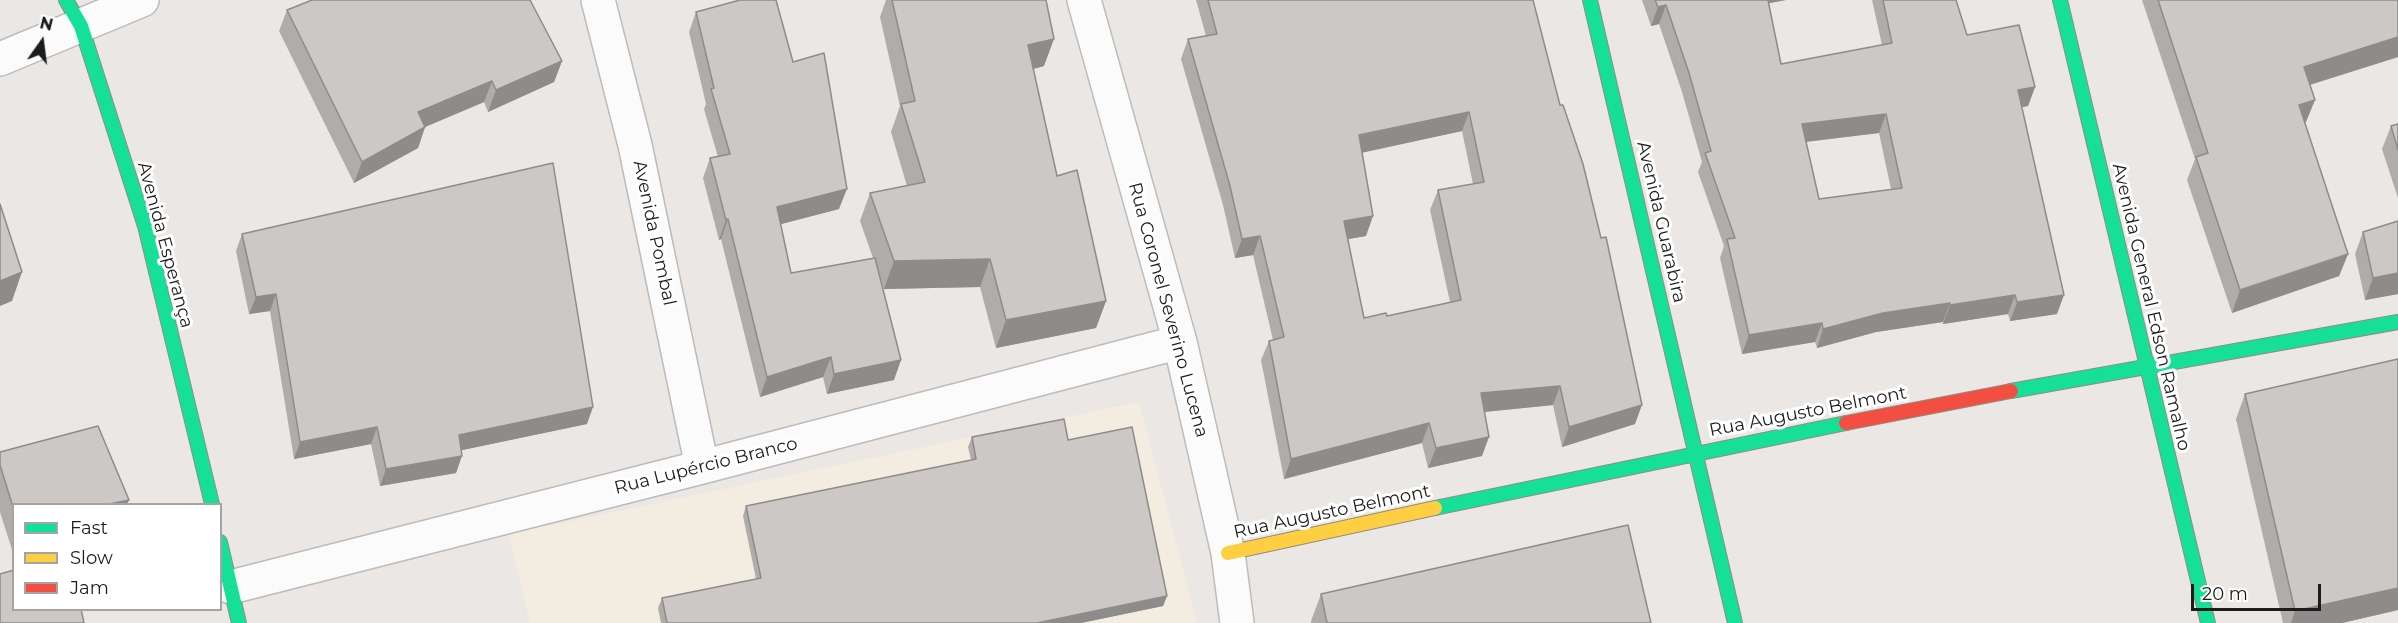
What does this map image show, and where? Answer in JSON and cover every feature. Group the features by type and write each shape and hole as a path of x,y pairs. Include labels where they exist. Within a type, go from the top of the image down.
{"main road":[{"name":"Avenida Guarabira","path":"1590,0 1735,623"},
{"name":"Avenida General Edson Ramalho","path":"2060,0 2208,623"},
{"name":"Avenida Esperança","path":"74,13 145,226 212,503"},
{"name":"Rua Augusto Belmont","path":"1228,553 1696,452 2146,365 2398,322"},
{"path":"222,550 239,623"}],"street":[{"path":"0,60 74,13 142,0"},
{"name":"Avenida Pombal","path":"598,0 635,145 702,468"},
{"name":"Rua Coronel Severino Lucena","path":"1084,0 1180,342 1228,553 1237,623"},
{"name":"Rua Lupércio Branco","path":"231,586 702,468 1180,342"}],"shaded area":[{"path":"1139,402 1197,623 530,623 509,534"}],"building":[{"path":"312,0 530,0 562,61 496,90 492,81 418,112 425,127 362,162 287,10"},
{"path":"740,0 776,0 793,62 824,53 847,189 777,207 791,273 875,258 901,360 834,374 831,357 767,377 728,219 726,220 710,158 730,154 711,89 714,88 696,12"},
{"path":"892,0 1046,0 1054,39 1028,45 1057,176 1077,170 1106,301 1006,320 990,259 894,261 870,193 925,182 901,104 915,101"},
{"path":"1208,0 1533,0 1560,105 1563,105 1583,164 1601,238 1606,237 1642,405 1569,427 1560,386 1481,393 1489,437 1436,448 1429,423 1291,459 1269,341 1284,337 1260,236 1242,239 1230,186 1188,39 1217,34","holes":["1469,112 1484,182 1438,190 1461,300 1387,316 1386,313 1364,318 1344,221 1373,216 1359,135"]},
{"path":"1655,0 1768,0 1781,64 1892,43 1883,0 1956,0 1967,35 2019,25 2035,87 2018,90 2064,295 2017,302 2015,295 1950,305 1950,303 1883,313 1823,329 1822,323 1749,335 1727,239 1735,238 1705,153 1711,151 1689,73 1666,5 1658,7","holes":["1886,114 1902,188 1819,199 1802,124"]},
{"path":"2158,0 2398,0 2398,37 2304,67 2315,100 2299,105 2348,254 2240,290 2196,157 2208,153"},
{"path":"2398,124 2398,150 2391,126"},
{"path":"553,163 593,407 459,435 462,456 386,469 377,427 300,442 276,294 256,297 242,234"},
{"path":"0,204 22,272 0,281"},
{"path":"2398,221 2398,273 2373,278 2363,232"},
{"path":"2398,359 2398,588 2295,611 2245,394"},
{"path":"1064,419 1068,440 1132,427 1167,596 1037,623 667,623 662,598 761,578 746,506 976,459 972,437"},
{"path":"98,426 129,500 114,503 12,504 0,465 0,452"},
{"path":"1628,525 1651,623 1327,623 1321,594"},
{"path":"12,571 12,611 81,611 84,623 0,623 0,574"}],"traffic: fast":[{"path":"66,0 81,26 145,226 212,503"},
{"path":"1590,0 1735,623"},
{"path":"2060,0 2208,623"},
{"path":"2011,391 2398,322"},
{"path":"1435,508 1846,423"},
{"path":"222,551 239,623"}],"traffic: slow":[{"path":"1228,553 1435,508"}],"traffic: jam":[{"path":"1846,423 2011,391"}]}
